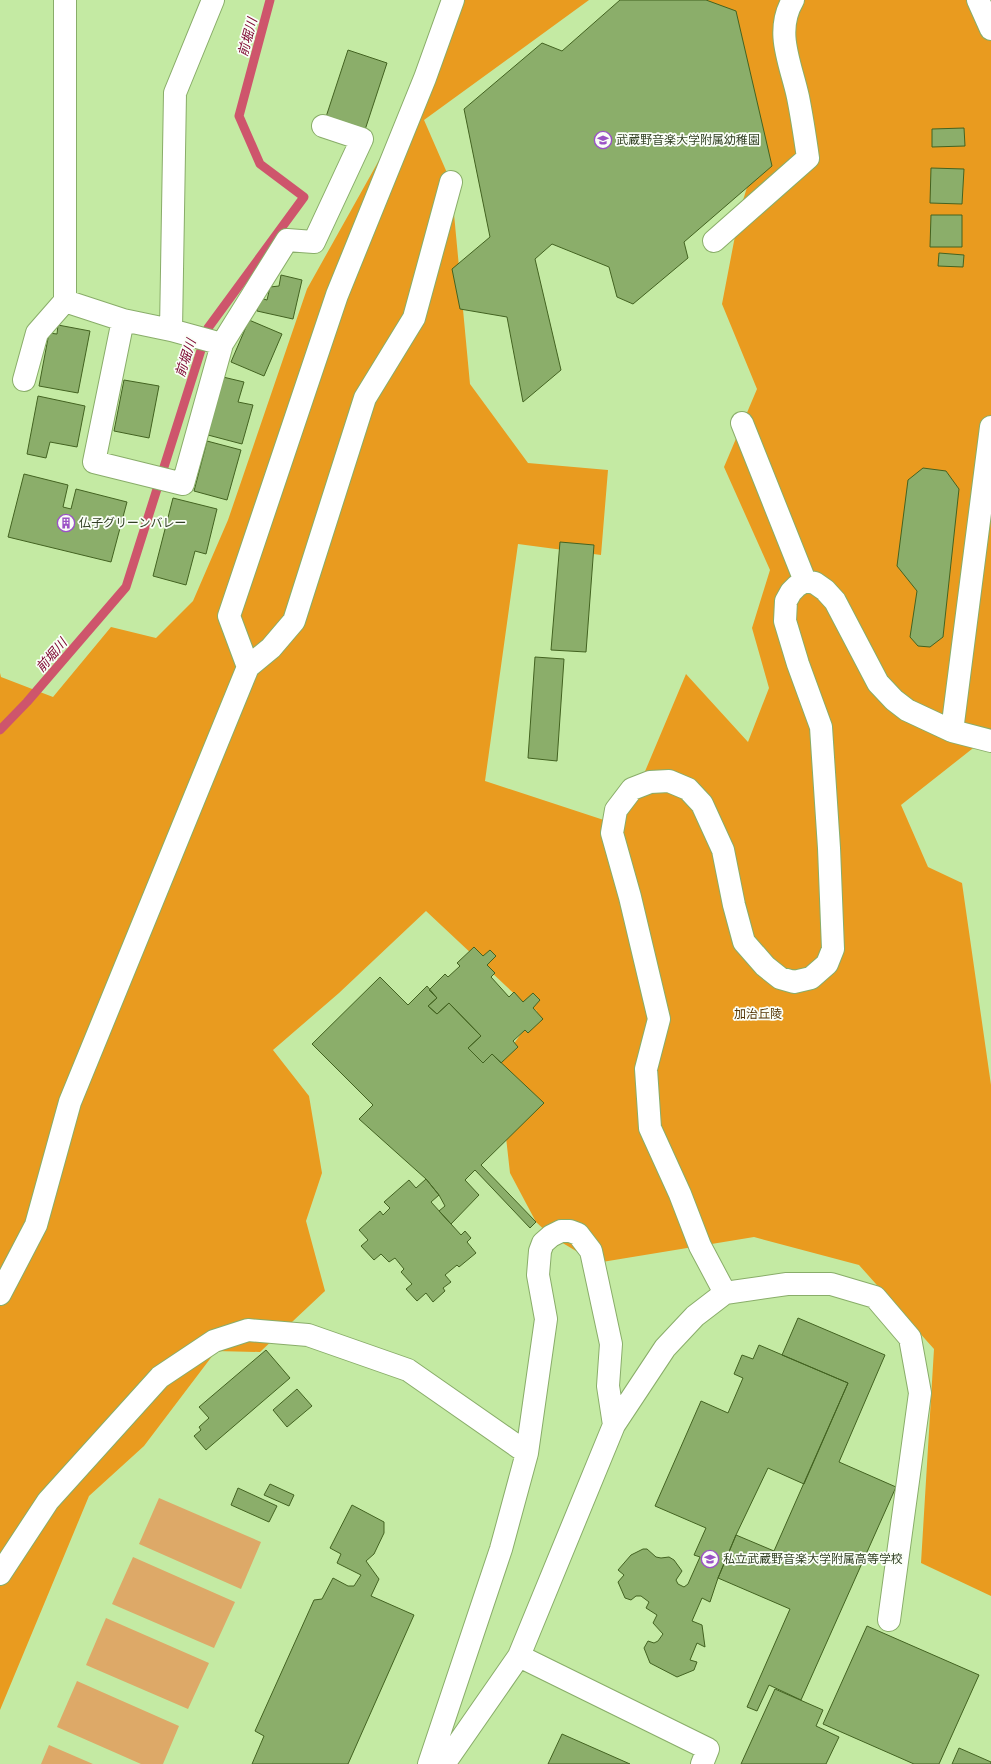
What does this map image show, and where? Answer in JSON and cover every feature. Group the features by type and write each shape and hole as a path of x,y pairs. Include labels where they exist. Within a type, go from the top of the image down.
{"street":[{"path":"24,380 37,333 65,301 64,0"},
{"path":"179,332 175,93 213,0"},
{"path":"248,667 229,616 337,295 425,78 453,0"},
{"path":"714,241 808,158 798,97 784,44 786,12 793,0"},
{"path":"978,0 991,29"},
{"path":"123,320 94,462 183,484 218,342 287,240 314,242 362,139 323,126"},
{"path":"0,1294 36,1225 70,1102 248,667 272,648 294,621 365,398 414,318 451,182"},
{"path":"65,301 123,320 218,342"},
{"path":"742,423 805,581"},
{"path":"952,731 991,427"},
{"path":"805,581 814,583 825,590 835,602 878,683 894,700 907,710 952,731 991,741"},
{"path":"725,1293 700,1246 680,1194 650,1128 646,1069 660,1019 630,897 612,834 616,810 632,789 650,782 669,781 688,789 702,804 724,850 734,905 744,942 765,966 780,978 794,982 811,978 827,964 833,948 829,848 821,728 798,664 785,621 786,601 791,592 805,581"},
{"path":"429,1764 501,1549 526,1453 546,1319 538,1275 540,1251 543,1243 551,1236 561,1231 570,1231 578,1234 591,1251 611,1344 608,1386 614,1425"},
{"path":"444,1764 519,1656 614,1425 665,1348 696,1316 725,1293 787,1284 831,1284 875,1297 910,1338 920,1393 889,1620"},
{"path":"0,1574 48,1501 160,1377 214,1341 248,1330 308,1335 408,1370 526,1453"},
{"path":"519,1656 708,1749 702,1764"}],"shaded area":[{"path":"159,1498 261,1542 241,1589 139,1544"},
{"path":"133,1557 235,1602 214,1648 112,1604"},
{"path":"106,1618 209,1663 188,1709 86,1665"},
{"path":"77,1681 179,1726 163,1764 141,1764 57,1727"},
{"path":"49,1745 93,1764 41,1764"}],"green space":[{"name":"加治丘陵","path":"453,0 589,0 424,120 451,182 470,384 528,463 608,470 601,555 518,544 485,781 622,826 686,674 748,742 769,688 752,628 770,570 724,467 757,389 722,304 740,210 757,155 660,0 991,0 991,734 901,805 928,867 962,883 991,1085 991,1596 921,1563 934,1349 859,1265 754,1237 596,1263 551,1236 536,1222 510,1173 498,1066 537,1011 523,1002 426,911 339,993 273,1050 309,1096 322,1173 306,1221 325,1291 260,1352 216,1351 144,1446 89,1496 0,1710 0,673 1,677 53,697 111,627 156,638 193,601 228,520 307,289 425,78"}],"building":[{"path":"620,0 706,0 736,11 772,166 684,242 688,258 633,304 617,297 609,267 552,244 535,259 561,370 523,402 507,317 460,309 452,269 490,237 464,109 542,43 562,51"},
{"path":"348,50 387,63 362,139 323,126"},
{"path":"964,128 965,146 932,147 932,129"},
{"path":"931,168 964,169 962,204 930,203"},
{"path":"931,215 962,215 962,247 930,247"},
{"path":"939,253 964,255 963,267 938,266"},
{"path":"281,275 302,280 293,319 257,311 260,298 267,300 270,287 279,286"},
{"path":"249,320 282,334 264,376 231,362"},
{"path":"58,325 90,331 78,393 39,386 49,333 57,334"},
{"path":"223,377 244,382 238,402 253,405 242,444 208,435"},
{"path":"124,380 159,386 149,438 114,431"},
{"path":"38,396 85,406 77,447 50,442 46,458 27,454"},
{"path":"207,441 241,450 227,500 194,491"},
{"path":"923,468 946,471 959,489 943,637 930,647 918,646 910,637 917,591 897,566 908,480"},
{"name":"仏子グリーンバレー","path":"24,474 68,485 63,507 71,509 76,489 127,502 111,562 8,537"},
{"path":"173,498 217,509 206,554 195,551 186,585 153,576"},
{"path":"560,542 594,545 586,652 551,650"},
{"path":"535,657 564,659 557,761 528,758"},
{"path":"474,947 483,956 490,950 496,956 487,965 495,973 491,977 509,997 514,992 523,1002 533,993 540,1000 533,1008 543,1019 528,1033 525,1030 513,1041 518,1047 501,1063 492,1054 483,1063 468,1048 481,1036 449,1003 437,1014 428,1006 437,998 429,990 445,974 448,977 460,966 457,963"},
{"path":"380,977 408,1005 427,986 437,998 428,1006 437,1014 449,1003 481,1036 468,1048 483,1063 492,1054 544,1103 481,1165 536,1222 530,1228 475,1170 465,1180 479,1195 451,1224 439,1211 445,1206 439,1195 426,1179 359,1119 373,1105 312,1044"},
{"path":"426,1179 439,1195 431,1202 461,1235 465,1231 471,1238 467,1242 476,1253 459,1267 457,1265 445,1275 451,1282 443,1288 445,1291 433,1302 426,1293 417,1301 406,1289 412,1284 401,1272 404,1269 395,1258 389,1262 381,1254 374,1260 361,1246 368,1240 359,1230 380,1211 383,1215 390,1208 384,1202 409,1180 416,1188"},
{"path":"798,1318 885,1355 839,1462 896,1487 801,1700 769,1685 757,1711 747,1707 790,1609 718,1578 736,1535 774,1551 848,1383 782,1355"},
{"path":"759,1345 848,1383 804,1484 768,1468 736,1535 718,1578 710,1602 702,1598 692,1621 702,1625 705,1647 697,1643 690,1660 697,1662 694,1670 677,1677 650,1663 644,1648 648,1641 654,1643 658,1641 663,1634 653,1623 657,1615 646,1608 649,1602 641,1596 636,1596 631,1600 625,1598 618,1582 624,1575 618,1570 631,1555 643,1549 647,1549 656,1557 669,1557 674,1560 682,1571 676,1580 678,1584 684,1587 688,1584 700,1557 694,1555 706,1528 655,1506 701,1401 728,1413 743,1378 734,1374 742,1355 753,1359"},
{"path":"266,1350 290,1378 206,1450 194,1436 201,1430 199,1427 209,1418 199,1407"},
{"path":"297,1389 312,1406 287,1427 273,1410"},
{"path":"270,1484 294,1495 289,1506 264,1495"},
{"path":"238,1488 277,1506 269,1522 231,1505"},
{"path":"352,1505 384,1522 384,1533 374,1554 366,1561 379,1579 371,1596 414,1615 348,1764 252,1764 264,1736 255,1731 314,1600 322,1599 333,1578 348,1586 354,1586 361,1575 337,1563 341,1554 330,1548"},
{"path":"867,1626 979,1675 939,1764 914,1764 823,1724"},
{"path":"775,1689 823,1710 816,1726 839,1737 826,1764 741,1764"},
{"path":"562,1734 630,1764 548,1764"},
{"path":"959,1748 991,1762 991,1764 952,1764"}],"waterway":[{"name":"前堀川","path":"0,730 27,702 126,587 208,328 304,197 260,164 239,116 270,0"}],"place":[{"name":"武蔵野音楽大学附属幼稚園","path":"603,140"},
{"name":"仏子グリーンバレー","path":"66,523"},
{"name":"私立武蔵野音楽大学附属高等学校","path":"710,1559"}]}
